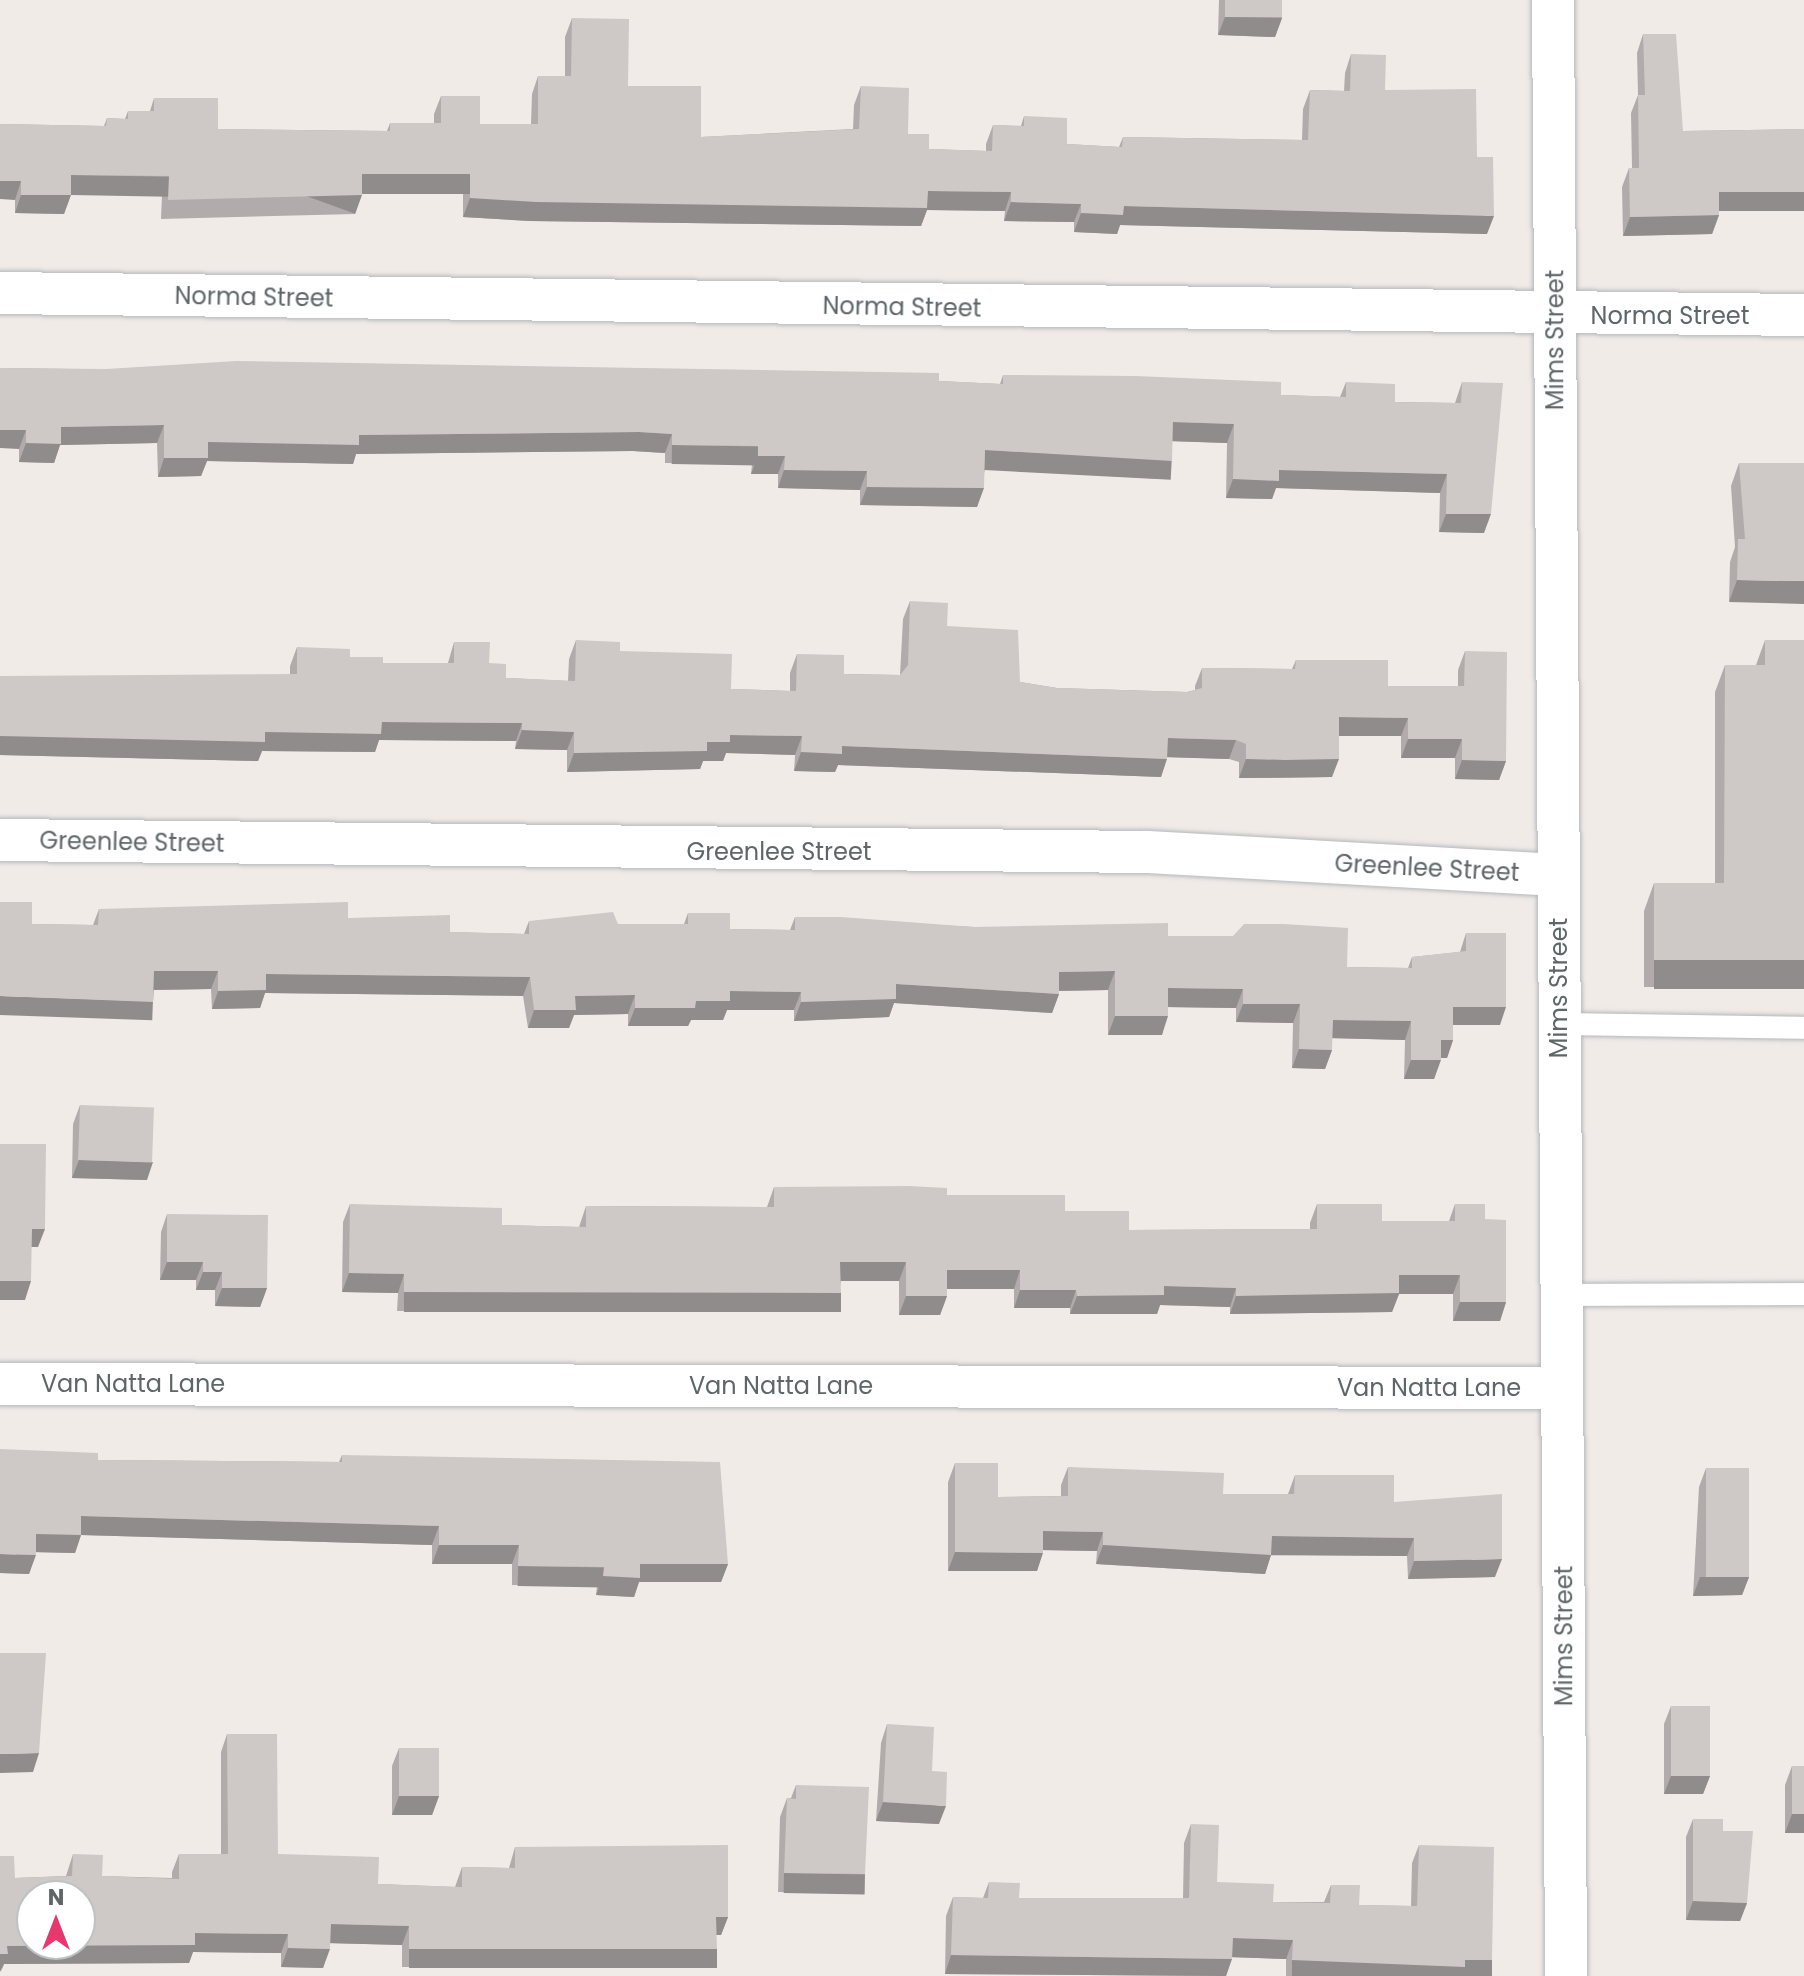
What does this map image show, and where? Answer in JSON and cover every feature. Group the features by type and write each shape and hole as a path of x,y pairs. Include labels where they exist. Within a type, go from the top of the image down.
{"street":[{"name":"Mims Street","path":"1553,0 1566,1976"},
{"name":"Norma Street","path":"0,293 1555,316 1804,315"},
{"name":"Greenlee Street","path":"0,840 1147,852 1558,875"},
{"name":"Van Natta Lane","path":"0,1384 1562,1388"}],"lane":[{"path":"1559,1024 1804,1028"},
{"path":"1562,1295 1804,1294"}],"building":[{"path":"1225,0 1282,0 1282,17 1225,17"},
{"path":"572,18 629,19 628,86 701,86 701,137 859,129 861,86 909,88 908,134 929,134 929,149 992,151 993,125 1024,126 1024,116 1067,118 1067,144 1122,147 1123,137 1308,140 1310,90 1350,91 1351,54 1386,55 1385,90 1476,89 1477,157 1493,157 1494,216 1124,206 1123,215 1081,213 1081,204 1011,202 1011,192 928,191 927,208 536,202 470,198 470,174 362,174 362,195 168,200 169,176 71,175 71,195 21,195 21,181 0,181 0,124 106,126 107,118 128,119 128,111 154,111 154,98 218,98 218,129 390,131 390,123 441,123 441,96 480,96 480,124 538,124 538,76 571,76"},
{"path":"1643,34 1676,34 1683,131 1804,129 1804,192 1719,192 1719,215 1630,217 1629,168 1639,168 1638,95 1645,95"},
{"path":"236,361 939,373 939,381 1003,384 1003,375 1136,376 1281,382 1281,395 1346,397 1346,382 1395,384 1395,402 1461,403 1462,382 1503,383 1491,514 1446,514 1447,474 1279,470 1279,481 1233,479 1234,424 1173,422 1172,461 985,450 984,488 867,487 867,471 784,470 785,456 758,456 758,446 672,445 672,434 639,432 359,435 359,445 208,442 208,458 164,458 164,425 61,427 61,444 26,443 26,430 0,430 0,368 106,369"},
{"path":"1739,463 1804,463 1804,581 1737,580 1738,539 1745,539"},
{"path":"910,601 948,603 947,626 1018,630 1020,682 1057,688 1187,692 1202,688 1202,668 1295,669 1296,660 1388,660 1388,686 1464,686 1465,651 1507,652 1506,761 1462,760 1462,739 1408,739 1408,718 1339,717 1339,759 1285,760 1246,759 1246,744 1236,740 1168,738 1167,759 842,746 842,754 801,752 802,736 730,735 730,742 707,742 707,751 574,753 574,732 522,730 522,723 382,722 381,734 265,732 265,742 0,736 0,676 297,674 297,647 350,649 350,657 383,657 383,663 454,663 454,642 490,642 489,663 506,664 506,678 575,681 576,640 620,642 620,651 732,654 731,689 796,691 797,654 844,655 844,674 900,675 908,665"},
{"path":"1765,640 1804,640 1804,960 1654,960 1654,883 1724,883 1725,665 1765,665"},
{"path":"0,902 32,902 32,924 98,925 99,909 348,902 348,918 450,915 450,932 529,934 529,921 613,912 618,924 688,924 688,913 730,913 730,929 795,930 795,917 841,917 974,927 1168,923 1168,936 1233,936 1244,924 1284,924 1348,928 1347,967 1412,968 1412,957 1466,951 1466,933 1506,933 1506,1007 1453,1007 1453,1040 1441,1040 1441,1060 1411,1060 1411,1021 1333,1020 1332,1050 1299,1049 1300,1004 1243,1004 1243,989 1168,988 1168,1016 1115,1016 1115,971 1059,972 1059,994 896,984 896,999 801,1002 801,992 730,991 730,1001 696,1001 695,1008 635,1008 635,995 575,996 576,1010 534,1010 530,977 266,974 266,990 218,991 218,971 154,971 153,1002 0,996"},
{"path":"80,1105 154,1108 152,1163 78,1160"},
{"path":"0,1144 46,1144 45,1229 32,1229 31,1281 0,1281"},
{"path":"774,1187 947,1188 947,1195 1065,1195 1065,1211 1129,1211 1129,1230 1317,1229 1317,1204 1382,1204 1382,1221 1455,1221 1455,1204 1485,1204 1485,1219 1506,1220 1506,1302 1460,1302 1460,1275 1399,1275 1399,1293 1236,1296 1236,1288 1164,1286 1164,1295 1077,1296 1076,1290 1020,1290 1020,1270 947,1270 947,1296 906,1296 906,1262 840,1262 841,1293 404,1292 404,1274 349,1273 350,1204 502,1208 502,1225 586,1227 586,1206 774,1207"},
{"path":"167,1214 268,1215 267,1288 222,1288 222,1272 203,1272 203,1262 167,1262"},
{"path":"0,1449 98,1453 98,1460 342,1462 342,1455 720,1462 728,1564 640,1564 640,1578 603,1576 604,1567 518,1566 519,1545 439,1545 439,1526 81,1516 81,1535 36,1534 36,1555 0,1554"},
{"path":"955,1463 998,1463 998,1497 1068,1496 1068,1467 1224,1473 1223,1494 1294,1494 1295,1475 1394,1475 1394,1502 1502,1494 1502,1559 1414,1561 1414,1538 1272,1536 1271,1555 1103,1545 1103,1532 1043,1531 1043,1553 955,1552"},
{"path":"1706,1468 1749,1468 1749,1577 1706,1577"},
{"path":"0,1653 46,1653 39,1753 0,1754"},
{"path":"1671,1706 1710,1706 1710,1776 1671,1776"},
{"path":"887,1724 934,1727 932,1771 947,1772 946,1806 883,1802"},
{"path":"227,1734 277,1734 278,1854 379,1857 378,1884 462,1887 462,1867 515,1868 515,1847 728,1845 728,1917 716,1917 717,1949 409,1949 409,1926 331,1924 330,1949 288,1948 288,1934 195,1933 195,1945 96,1946 96,1880 16,1880 16,1946 7,1946 8,1954 0,1954 0,1856 14,1856 15,1878 72,1876 73,1854 103,1855 102,1876 179,1879 179,1854 228,1854"},
{"path":"399,1748 439,1748 439,1796 399,1796"},
{"path":"1792,1766 1804,1766 1804,1814 1792,1814"},
{"path":"796,1785 869,1787 865,1874 784,1873 787,1798 796,1799"},
{"path":"1693,1819 1723,1819 1723,1831 1753,1831 1747,1903 1693,1901"},
{"path":"1191,1824 1219,1825 1217,1882 1274,1884 1273,1902 1330,1903 1331,1885 1360,1885 1359,1905 1417,1906 1419,1845 1494,1847 1492,1960 1465,1960 1465,1967 1292,1960 1293,1940 1233,1938 1232,1959 951,1955 953,1897 988,1898 989,1882 1020,1883 1019,1898 1189,1898"}]}
